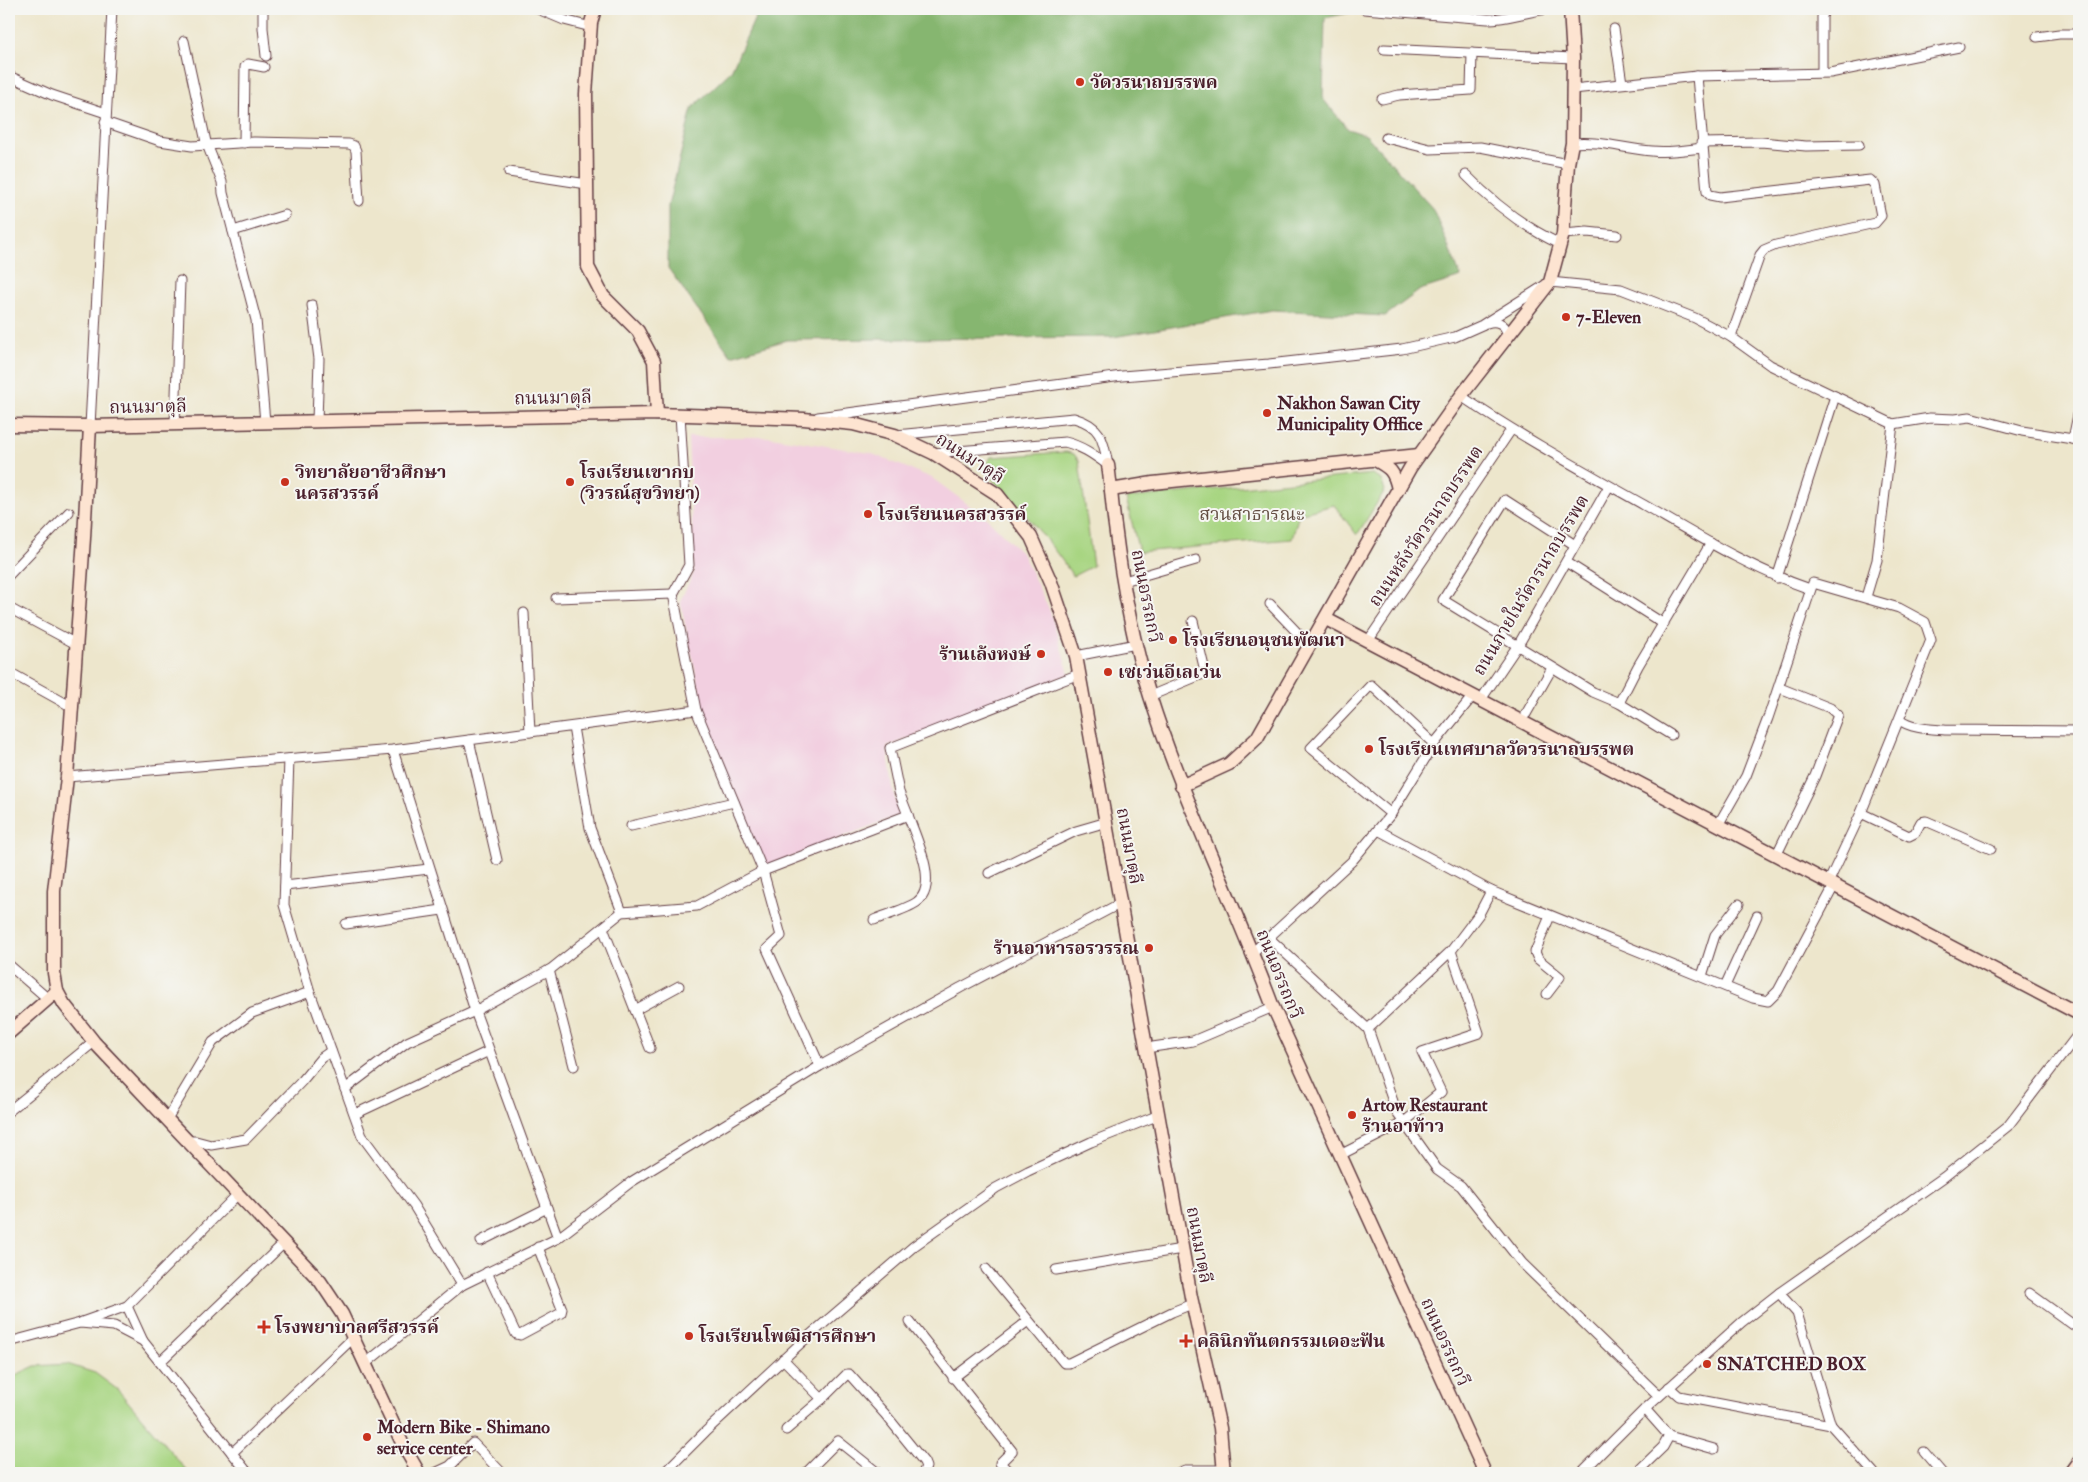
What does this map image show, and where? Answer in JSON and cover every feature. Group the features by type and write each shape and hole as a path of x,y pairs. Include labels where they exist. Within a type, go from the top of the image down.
{"street":[{"path":"9,1033 52,994 54,973 54,891 67,777 72,707 90,426 112,9"},
{"path":"263,9 262,28 266,56"},
{"path":"538,9 570,22 591,27"},
{"path":"595,9 591,27 586,94 588,267 603,296 638,331 654,361 658,414"},
{"path":"1364,9 1488,20 1502,19 1528,11 1549,9"},
{"path":"1181,786 1229,764 1257,738 1419,455 1461,396 1550,282 1561,239 1568,164 1572,143 1573,89 1570,9"},
{"path":"1822,72 1822,17 1824,9"},
{"path":"1614,28 1622,83"},
{"path":"2037,37 2079,34"},
{"path":"184,41 208,145 222,182 256,320 265,422"},
{"path":"1573,89 1697,76 1830,73 1959,47"},
{"path":"1384,48 1572,58"},
{"path":"1382,99 1400,95 1471,90 1472,54"},
{"path":"244,143 245,67 248,64 264,66"},
{"path":"9,76 106,118 171,143 208,145 244,143 349,144 354,146 359,201"},
{"path":"1697,76 1707,192 1710,195 1720,197 1870,180 1875,185 1881,216 1875,223 1776,245 1764,250 1760,255 1731,337"},
{"path":"1386,138 1430,149 1480,147 1568,164"},
{"path":"1572,143 1585,142 1650,151 1673,152 1702,145 1770,142 1806,146 1858,144"},
{"path":"508,172 587,184"},
{"path":"1466,175 1507,214 1542,236 1561,239 1587,232 1617,235"},
{"path":"233,231 285,215"},
{"path":"175,424 180,281"},
{"path":"1482,325 1550,282 1621,289 1695,318 1731,337 1770,365 1893,424 1930,418 1955,419 1970,417 2022,430 2076,439 2079,410"},
{"path":"312,305 319,359 317,421"},
{"path":"804,419 1122,376 1269,364 1402,349 1455,337 1492,321 1499,322 1506,329 1506,338"},
{"path":"1461,396 1511,430 1711,543 1777,578 1810,589"},
{"path":"1777,578 1835,396"},
{"name":"ถนนมาตุลี","path":"9,425 90,426 658,414 804,419 853,424 896,436 933,452 997,494 1031,537 1051,582 1076,656 1192,1304 1220,1428 1224,1472"},
{"path":"680,414 689,565 673,594 696,710 763,871 781,936 767,949 820,1066"},
{"path":"896,436 1074,418 1083,420 1098,431 1102,437 1108,465"},
{"path":"1866,597 1877,560 1893,424"},
{"name":"ถนนหลังวัดวรนาถบรรพต","path":"1368,641 1511,430"},
{"path":"933,452 1065,442 1076,445 1108,465"},
{"path":"1111,490 1153,483 1419,455"},
{"path":"1375,460 1387,467 1395,476 1398,489"},
{"name":"ถนนอรรถกวี","path":"1108,465 1124,581 1136,644 1150,696 1181,786 1253,952 1273,1007 1485,1473"},
{"name":"ถนนภายในวัดวรนาถบรรพต","path":"1253,952 1352,862 1391,814 1434,744 1476,699 1518,646 1609,486"},
{"path":"1575,545 1505,500 1443,600 1552,668 1593,692 1619,702 1671,734"},
{"path":"9,575 69,512"},
{"path":"1619,702 1638,666 1711,543"},
{"path":"1124,581 1196,560"},
{"path":"1566,562 1664,624"},
{"path":"1378,830 1491,892 1753,998 1768,1000 1778,991 1831,884 1861,814 1931,640 1925,622 1899,608 1812,582 1780,688 1746,776 1718,825"},
{"path":"556,598 673,594"},
{"path":"1270,604 1310,646"},
{"path":"9,608 76,644"},
{"path":"524,612 530,732"},
{"path":"1326,619 2079,1014"},
{"path":"1150,696 1203,674 1204,671 1193,621"},
{"path":"1076,656 1136,644"},
{"path":"1526,714 1552,668"},
{"path":"9,672 72,707"},
{"path":"874,920 918,902 925,889 927,870 899,792 890,748 1079,674"},
{"path":"1391,814 1311,748 1371,685 1434,744"},
{"path":"1776,856 1815,776 1838,715 1830,708 1780,688"},
{"path":"67,777 393,750 696,710"},
{"path":"1900,720 1904,723 1923,728 1945,730 2079,731"},
{"path":"573,726 590,828 622,912"},
{"path":"469,740 497,860"},
{"path":"393,750 474,1011 558,1238"},
{"path":"289,759 284,906 310,992 362,1136 414,1206 462,1285"},
{"path":"631,826 734,802"},
{"path":"1861,814 1909,836 1915,833 1921,822 1926,821 1991,848"},
{"path":"345,1089 407,1042 474,1011 549,970 622,912 697,906 763,871 908,815"},
{"path":"989,873 1076,831 1106,822"},
{"path":"285,886 429,869"},
{"path":"1368,1029 1451,951 1479,914 1491,892"},
{"path":"365,1364 462,1285 558,1238 631,1182 820,1066 960,988 1121,903"},
{"path":"1702,976 1715,935 1739,904"},
{"path":"346,924 442,910"},
{"path":"1547,994 1560,977 1538,960 1535,952 1550,916"},
{"path":"1725,986 1757,916"},
{"path":"603,928 650,1048"},
{"path":"1269,938 1368,1029 1397,1113 1437,1169 1461,1186 1522,1263 1659,1396"},
{"path":"1340,1155 1403,1123 1441,1092 1422,1052 1479,1033 1451,951"},
{"path":"9,965 64,1004 94,1042 320,1281 342,1314 404,1447 419,1473"},
{"path":"549,970 574,1066"},
{"path":"635,1010 679,986"},
{"path":"166,1119 213,1042 252,1014 310,992"},
{"path":"1146,1048 1193,1041 1273,1007"},
{"path":"1582,1473 1645,1408 1742,1322 1779,1293 1944,1176 2008,1126 2079,1033"},
{"path":"9,1111 94,1042"},
{"path":"187,1141 211,1145 246,1139 302,1081 321,1058 332,1051"},
{"path":"354,1114 488,1051"},
{"path":"667,1472 836,1311 914,1246 996,1188 1028,1171 1091,1142 1159,1116"},
{"path":"9,1342 80,1323 127,1306 237,1195"},
{"path":"481,1241 547,1208"},
{"path":"160,1362 284,1243"},
{"path":"487,1272 516,1334 520,1335 561,1311 538,1247"},
{"path":"1056,1270 1182,1249"},
{"path":"986,1269 1061,1362 1069,1363 1192,1304"},
{"path":"1779,1293 1797,1313 1831,1425 1874,1473"},
{"path":"2029,1293 2078,1326"},
{"path":"127,1306 143,1340 248,1473"},
{"path":"953,1378 1028,1321"},
{"path":"910,1322 1012,1451 1000,1463 1010,1473"},
{"path":"80,1323 114,1326 143,1340"},
{"path":"232,1453 353,1338"},
{"path":"783,1360 822,1399"},
{"path":"786,1430 822,1399 847,1374 851,1375 924,1462 926,1467 923,1473"},
{"path":"1669,1387 1679,1396 1831,1425"},
{"path":"1645,1408 1669,1436 1714,1449"},
{"path":"1636,1473 1663,1446 1669,1436"},
{"path":"808,1472 838,1441 878,1473"},
{"path":"435,1473 450,1466 473,1443 502,1473"},
{"path":"1924,1452 1942,1473"},
{"path":"2071,1473 2079,1462"},
{"path":"1178,1473 1185,1470 1224,1472"}],"shaded area":[{"path":"688,437 771,437 870,453 932,478 988,519 1023,555 1050,611 1069,674 887,747 899,815 763,868 704,712 680,601 694,572"}],"green space":[{"path":"759,9 1367,9 1325,18 1323,99 1348,129 1366,135 1433,209 1461,277 1420,290 1385,316 1272,310 1113,337 787,340 731,356 668,268 668,206 692,108 731,71"},
{"path":"1066,452 1074,454 1079,461 1093,566 1073,576 1033,524 989,476 987,468 991,457"},
{"name":"สวนสาธารณะ","path":"1373,474 1381,480 1385,490 1357,535 1334,505 1299,514 1292,539 1139,552 1126,498"},
{"path":"67,1364 95,1373 118,1390 189,1473 9,1473 9,1378 35,1366"}],"place":[{"name":"วัดวรนาถบรรพค","path":"1080,82"},
{"name":"7-Eleven","path":"1566,317"},
{"name":"Nakhon Sawan City Municipality Offfice","path":"1267,413"},
{"name":"วิทยาลัยอาชีวศึกษา นครสวรรค์","path":"285,482"},
{"name":"โรงเรียนเขากบ (วิวรณ์สุขวิทยา)","path":"570,482"},
{"name":"โรงเรียนนครสวรรค์","path":"868,514"},
{"name":"โรงเรียนอนุชนพัฒนา","path":"1173,640"},
{"name":"ร้านเล้งหงษ์","path":"1041,654"},
{"name":"เซเว่นอีเลเว่น","path":"1108,672"},
{"name":"โรงเรียนเทศบาลวัดวรนาถบรรพต","path":"1369,749"},
{"name":"ร้านอาหารอรวรรณ","path":"1149,948"},
{"name":"Artow Restaurant ร้านอาท้าว","path":"1352,1115"},
{"name":"โรงพยาบาลศรีสวรรค์","path":"264,1327"},
{"name":"โรงเรียนโพฒิสารศึกษา","path":"689,1336"},
{"name":"คลินิกทันตกรรมเดอะฟัน","path":"1186,1341"},
{"name":"SNATCHED BOX","path":"1707,1364"},
{"name":"Modern Bike - Shimano service center","path":"367,1437"}]}
